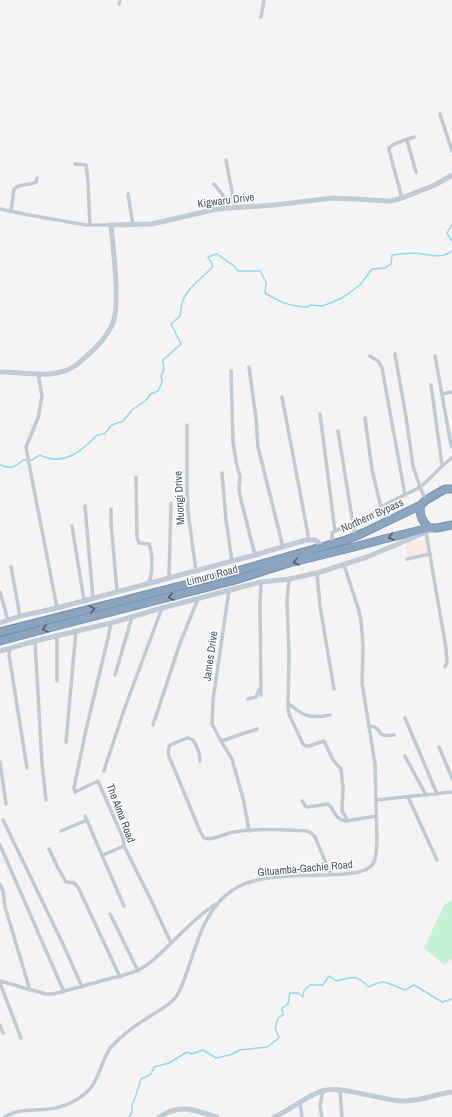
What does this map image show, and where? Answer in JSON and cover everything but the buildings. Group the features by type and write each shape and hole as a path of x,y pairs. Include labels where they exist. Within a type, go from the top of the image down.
{"highway":[{"name":"Northern Bypass","path":"332,544 392,520 446,489 452,489"},
{"name":"Northern Bypass","path":"424,503 420,512 423,522 430,529"},
{"path":"430,529 450,527"},
{"name":"Limuru Road","path":"0,641 232,582 289,563 384,538 430,529"},
{"name":"Limuru Road","path":"0,632 227,574 332,544"}],"street":[{"path":"261,17 264,0"},
{"path":"440,114 452,151"},
{"path":"402,198 388,150 391,146 414,137"},
{"path":"407,140 416,172"},
{"path":"226,160 235,207"},
{"path":"75,164 86,165 90,225"},
{"name":"Kigwaru Drive","path":"0,209 90,225 152,224 199,212 235,207 274,205 333,198 391,201 435,185 452,176"},
{"path":"11,211 14,189 19,185 33,184 36,182 37,178"},
{"path":"214,184 222,194 228,208"},
{"path":"128,194 133,225"},
{"path":"0,372 49,374 63,372 76,366 98,346 112,325 115,315 116,302 111,225"},
{"path":"395,354 413,466 424,503"},
{"path":"370,356 378,360 382,368 405,496"},
{"path":"435,356 452,447"},
{"path":"249,366 258,447 283,547"},
{"path":"231,371 233,441 240,480 240,496 254,555"},
{"path":"38,374 42,396 38,418 26,447 57,608"},
{"path":"431,386 442,465"},
{"path":"442,394 452,392"},
{"path":"282,397 309,540"},
{"path":"320,414 335,531"},
{"path":"365,418 372,470 381,507 392,520"},
{"name":"Muongi Drive","path":"187,425 188,512 196,571"},
{"path":"338,431 355,536"},
{"path":"332,544 332,535 335,531 366,520 381,507 405,496 432,477 442,465 452,458"},
{"path":"222,473 226,520 232,561"},
{"path":"136,477 137,538 139,543 149,544 151,549 151,575 148,584"},
{"path":"169,578 171,503"},
{"path":"85,506 93,598"},
{"path":"111,509 117,591"},
{"path":"72,526 84,600"},
{"path":"0,651 111,623 261,582 289,579 317,573 367,557 430,529 430,554 446,648 447,662 445,668"},
{"path":"0,623 20,616 57,608 309,540 315,540 323,547"},
{"path":"407,559 430,554"},
{"name":"Gituamba-Gachie Road","path":"5,1117 15,1112 59,1107 82,1096 91,1088 106,1055 112,1047 134,1026 166,1006 175,998 186,976 199,936 205,923 218,902 237,887 271,877 332,875 360,872 372,865 376,854 375,764 362,683 363,647 361,620 344,565"},
{"path":"11,567 20,616"},
{"path":"317,573 320,606 334,689"},
{"path":"289,579 287,601 289,714 303,744 309,746 324,741 333,760 340,766 343,788 342,811 348,820"},
{"path":"261,582 261,695"},
{"name":"James Drive","path":"221,741 212,724 213,700 229,590"},
{"path":"0,592 8,620"},
{"path":"153,726 180,643 198,599"},
{"path":"104,771 120,722 162,608"},
{"path":"115,675 132,617"},
{"name":"The Alma Road","path":"111,623 74,788 75,792 98,781 123,838 124,846 171,943"},
{"path":"66,742 76,631"},
{"path":"57,636 57,681"},
{"path":"35,641 42,764 46,800"},
{"path":"10,648 9,655 27,768"},
{"path":"248,699 256,697 261,688"},
{"path":"288,703 305,715 314,717 330,715"},
{"path":"405,718 437,794"},
{"path":"369,726 375,726 384,735 394,735"},
{"path":"249,831 244,802 232,760 221,741 257,729"},
{"path":"200,761 200,756 193,740 186,738 170,745 168,749 169,757 204,838 210,839 232,832 249,831 281,830 310,832 315,837 332,875"},
{"path":"439,747 452,778"},
{"path":"405,756 426,795"},
{"path":"0,762 6,804"},
{"path":"376,800 452,792"},
{"path":"408,797 437,860"},
{"path":"302,800 305,806 308,807 328,804 336,816 342,820 376,816"},
{"path":"85,816 124,906"},
{"path":"3,820 63,944 82,987"},
{"path":"61,831 87,820"},
{"path":"0,845 64,992"},
{"path":"103,855 124,846"},
{"path":"50,849 65,880 68,883 74,883 78,888 120,977"},
{"path":"0,884 3,891 5,907 30,990"},
{"path":"0,982 46,994 53,994 138,971 151,962 207,909 218,902"},
{"path":"110,914 138,971"},
{"path":"0,982 21,1038"},
{"path":"0,1025 3,1033"},
{"path":"322,1117 320,1106 323,1090"},
{"path":"275,1117 323,1090 340,1090 400,1102 412,1101 452,1092"},
{"path":"340,1090 342,1117"},
{"path":"300,1103 302,1117"},
{"path":"159,1117 168,1111 180,1108 190,1109 217,1117"}],"shaded area":[{"path":"426,540 427,554 408,558 406,543"}],"green space":[{"path":"452,900 452,958 445,965 424,948 444,905"}],"waterway":[{"path":"452,225 447,233 452,241"},
{"path":"0,465 13,467 23,460 32,460 40,455 56,459 72,456 85,447 97,435 104,434 112,425 123,421 132,410 145,401 151,394 158,391 162,382 161,375 164,370 163,360 181,344 171,324 180,316 182,303 187,292 213,266 208,257 217,254 234,266 238,271 260,271 266,282 265,293 285,303 295,306 308,307 310,305 323,306 342,298 360,285 372,269 385,268 391,264 392,255 415,253 439,256 448,254 452,251"},
{"path":"129,1117 132,1112 132,1105 141,1079 151,1074 154,1067 169,1063 187,1052 192,1054 203,1050 216,1058 230,1055 240,1050 267,1047 279,1038 275,1028 278,1018 283,1015 282,1008 288,1004 290,993 298,993 303,997 304,990 310,985 323,985 329,976 336,981 357,978 369,987 383,982 405,990 414,985 442,1002 452,999"}]}
